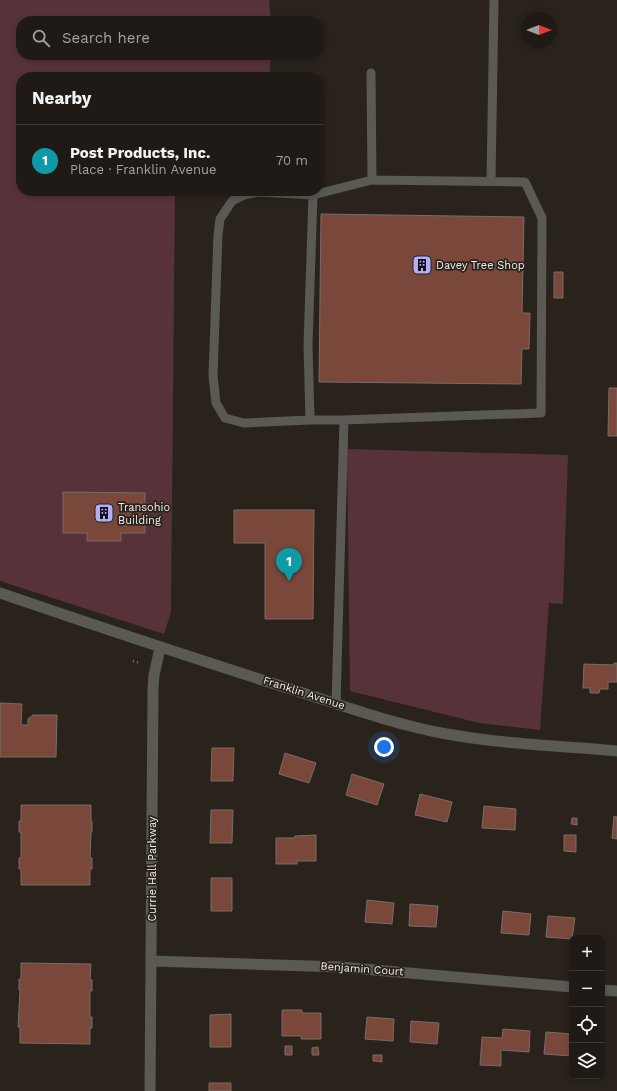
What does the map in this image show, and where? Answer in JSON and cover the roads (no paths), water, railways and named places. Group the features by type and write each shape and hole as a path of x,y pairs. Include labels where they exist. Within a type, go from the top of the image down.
{"street":[{"name":"Franklin Avenue","path":"0,594 160,648 336,704 415,727 447,734 492,740 617,751"},
{"name":"Currie Hall Parkway","path":"150,1091 153,688 154,675 160,648"},
{"name":"Benjamin Court","path":"151,961 340,967 569,987"},
{"path":"605,990 617,991"}],"lane":[{"path":"491,181 494,0"},
{"path":"371,73 372,180"},
{"path":"244,196 232,201 220,219 218,235 214,376 216,403 225,418 244,423 541,413 542,218 524,182 372,180 324,192"},
{"path":"310,420 308,345 313,196"},
{"path":"336,704 344,420"}],"place":[{"name":"Davey Tree Shop","path":"422,265"},
{"name":"Transohio Building","path":"104,513"},
{"name":"Post Products, Inc.","path":"289,581"}]}
